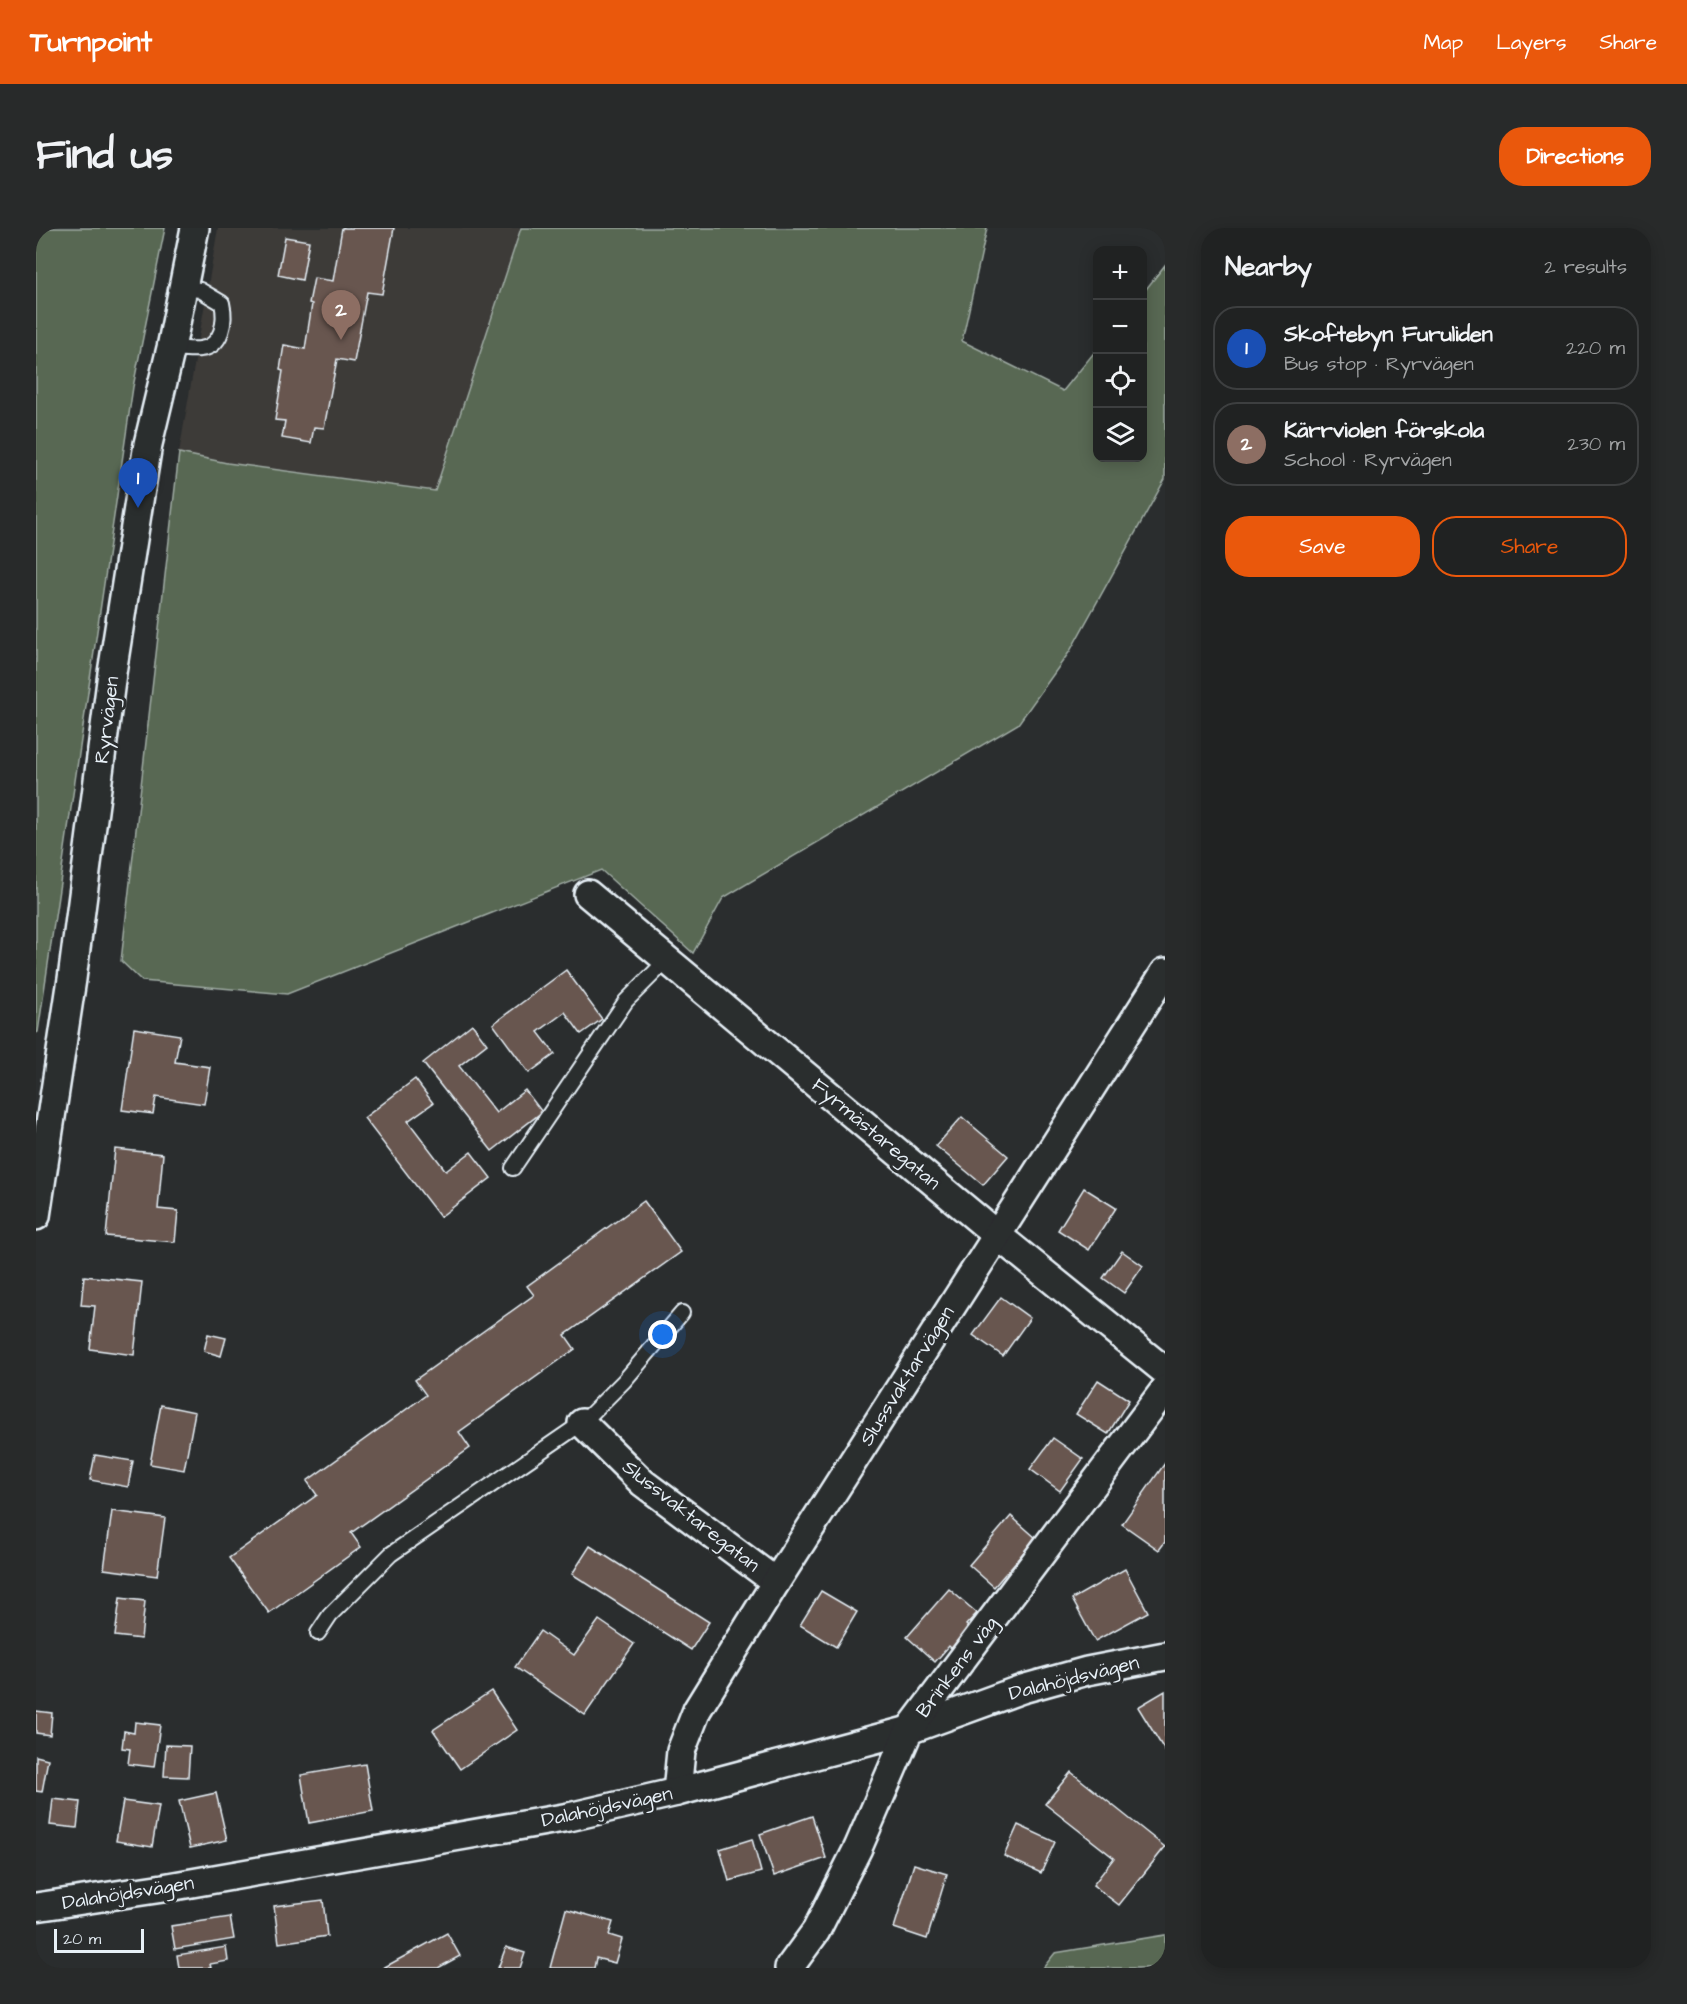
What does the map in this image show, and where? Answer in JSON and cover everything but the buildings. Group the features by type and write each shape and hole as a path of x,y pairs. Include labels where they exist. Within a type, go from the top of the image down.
{"street":[{"name":"Ryrvägen","path":"36,1216 46,1077 75,956 112,673 148,444 171,348 195,228"},
{"name":"Fyrmästaregatan","path":"588,894 997,1235 1165,1371"},
{"name":"Slussvaktarvägen","path":"677,1792 681,1751 697,1710 776,1582 1165,972"},
{"name":"Brinkens väg","path":"789,1968 816,1931 858,1848 909,1730 1165,1389"},
{"name":"Slussvaktaregatan","path":"582,1423 643,1483 776,1582"},
{"name":"Dalahöjdsvägen","path":"36,1907 163,1888 568,1817 677,1792 909,1730 1033,1686 1087,1671 1165,1656"}],"lane":[{"path":"171,348 202,349 212,345 221,334 224,315 222,303 200,290 183,288"},
{"path":"513,1168 626,1001 667,960"},
{"path":"318,1633 330,1615 391,1554 582,1423 624,1381 682,1313"}],"shaded area":[{"path":"218,228 521,228 435,491 227,463 179,453"}],"green space":[{"path":"36,228 165,228 133,387 38,1032 36,1033"},
{"path":"521,228 682,228 687,230 689,228 987,228 962,341 1063,391 1093,354 1093,462 1147,462 1147,288 1165,265 1165,479 1070,651 1018,724 723,898 693,953 601,870 287,994 142,981 121,961 179,453 227,463 435,491"},
{"path":"1165,1935 1165,1968 1043,1968 1055,1953"}],"place":[{"name":"Kärrviolen förskola","path":"341,340"},
{"name":"Skoftebyn Furuliden","path":"138,508"}]}
